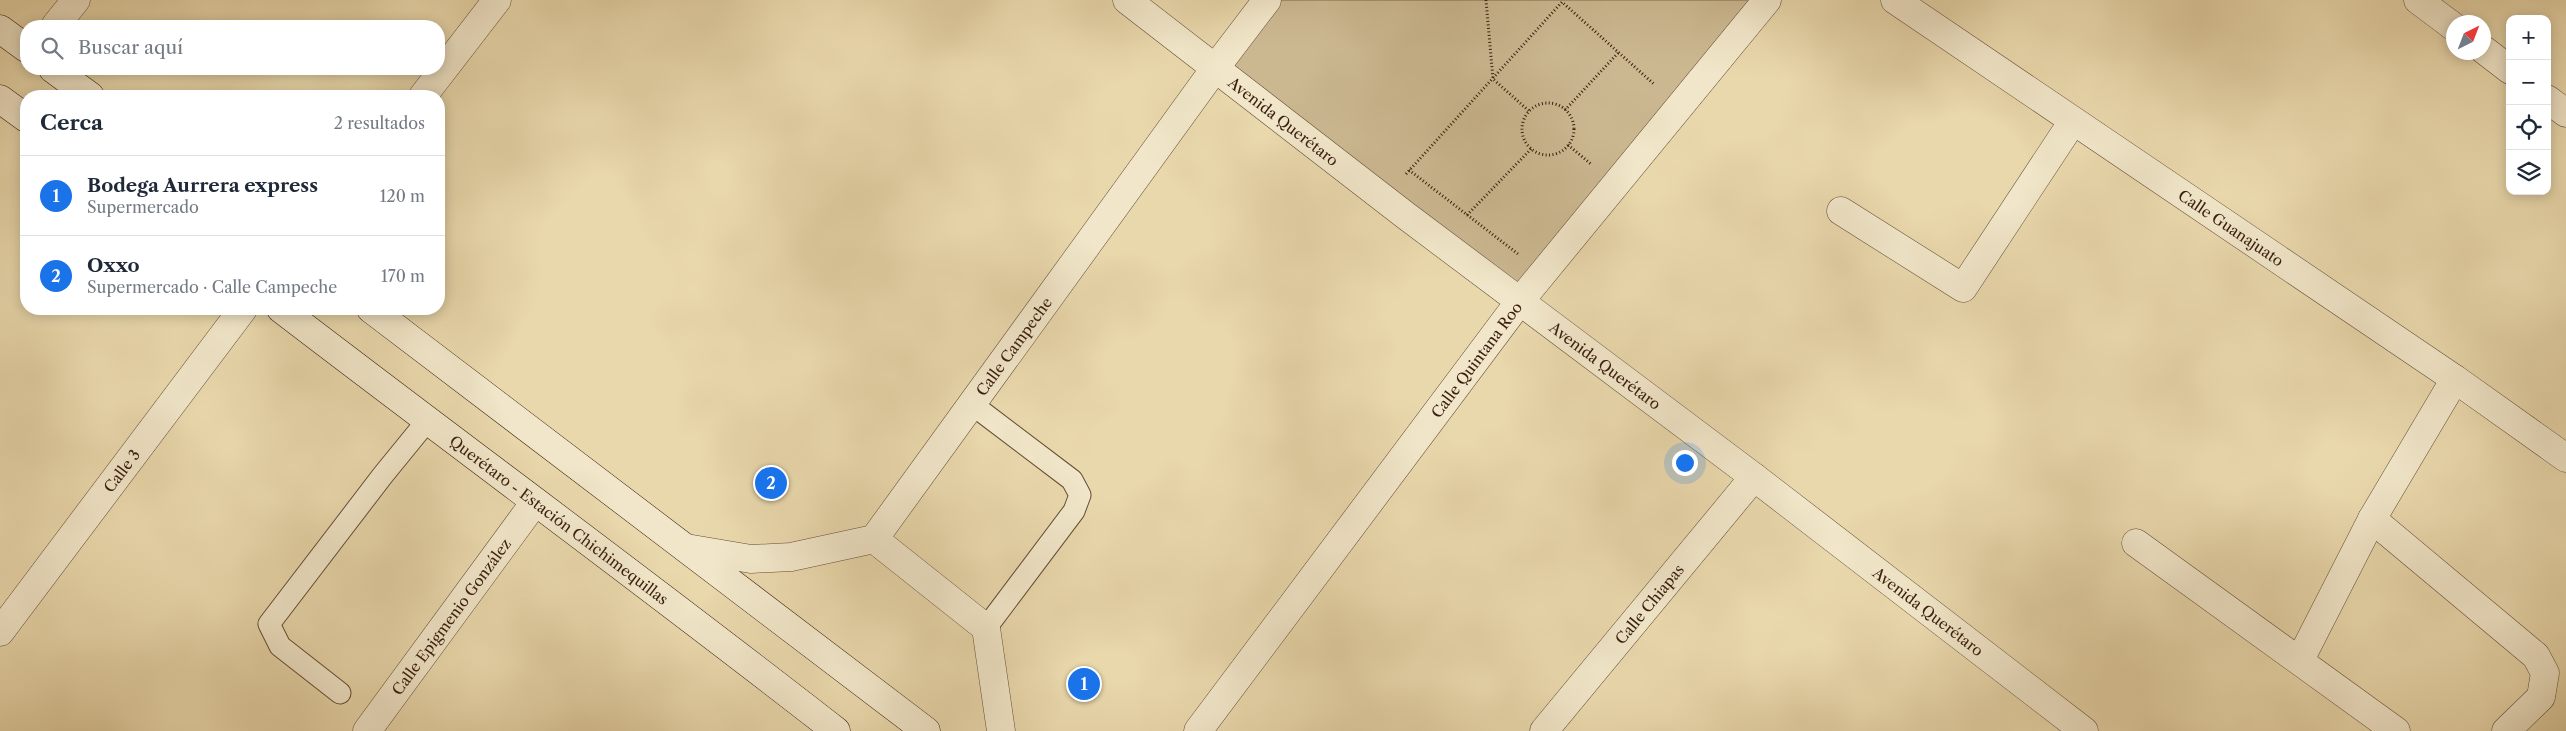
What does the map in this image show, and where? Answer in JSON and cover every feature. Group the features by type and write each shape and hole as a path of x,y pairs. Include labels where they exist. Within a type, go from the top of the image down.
{"street":[{"path":"60,20 76,0"},
{"path":"445,67 497,0"},
{"name":"Avenida Querétaro","path":"1127,0 1520,301 1754,477 2084,731"},
{"name":"Calle Campeche","path":"874,539 973,405 1216,67 1267,0"},
{"name":"Calle Quintana Roo","path":"1198,731 1520,301 1767,0"},
{"name":"Calle Guanajuato","path":"1895,0 2455,380 2566,458"},
{"path":"2418,0 2446,21"},
{"path":"0,29 20,44"},
{"path":"2491,55 2506,67"},
{"path":"61,75 82,90"},
{"path":"428,90 439,75"},
{"path":"0,99 20,114"},
{"path":"2551,102 2566,113"},
{"path":"1841,210 1963,288 2073,121"},
{"name":"Calle 3","path":"0,632 238,315"},
{"name":"Querétaro - Estación Chichimequillas","path":"288,315 535,502 654,589 836,731"},
{"path":"379,315 926,731"},
{"path":"2300,660 2372,519 2455,380"},
{"name":"Calle Chiapas","path":"1544,731 1754,477"},
{"name":"Calle Epigmenio González","path":"367,731 535,502"},
{"path":"2372,519 2536,656 2545,673 2541,697 2506,731"},
{"path":"686,548 750,559 791,557 874,539 986,628 1001,731"},
{"path":"2136,543 2396,731"}],"lane":[{"path":"973,405 1072,480 1080,494 1074,511 986,628"},
{"path":"340,693 280,646 269,624 382,475 427,421"}],"path":[{"path":"1486,0 1492,78 1529,111"},
{"path":"1404,176 1562,2 1661,91"},
{"path":"1565,110 1618,53"},
{"path":"1550,102 1565,110 1570,113 1574,124 1574,135 1568,145 1556,153 1548,154 1540,153 1532,148 1525,140 1523,130 1524,120 1529,111 1538,105 1550,102"},
{"path":"1467,215 1532,148"},
{"path":"1409,170 1524,259"}],"shaded area":[{"path":"1273,0 1761,0 1520,293 1223,66"}],"place":[{"name":"Oxxo","path":"771,483"},
{"name":"Bodega Aurrera express","path":"1084,684"}]}
